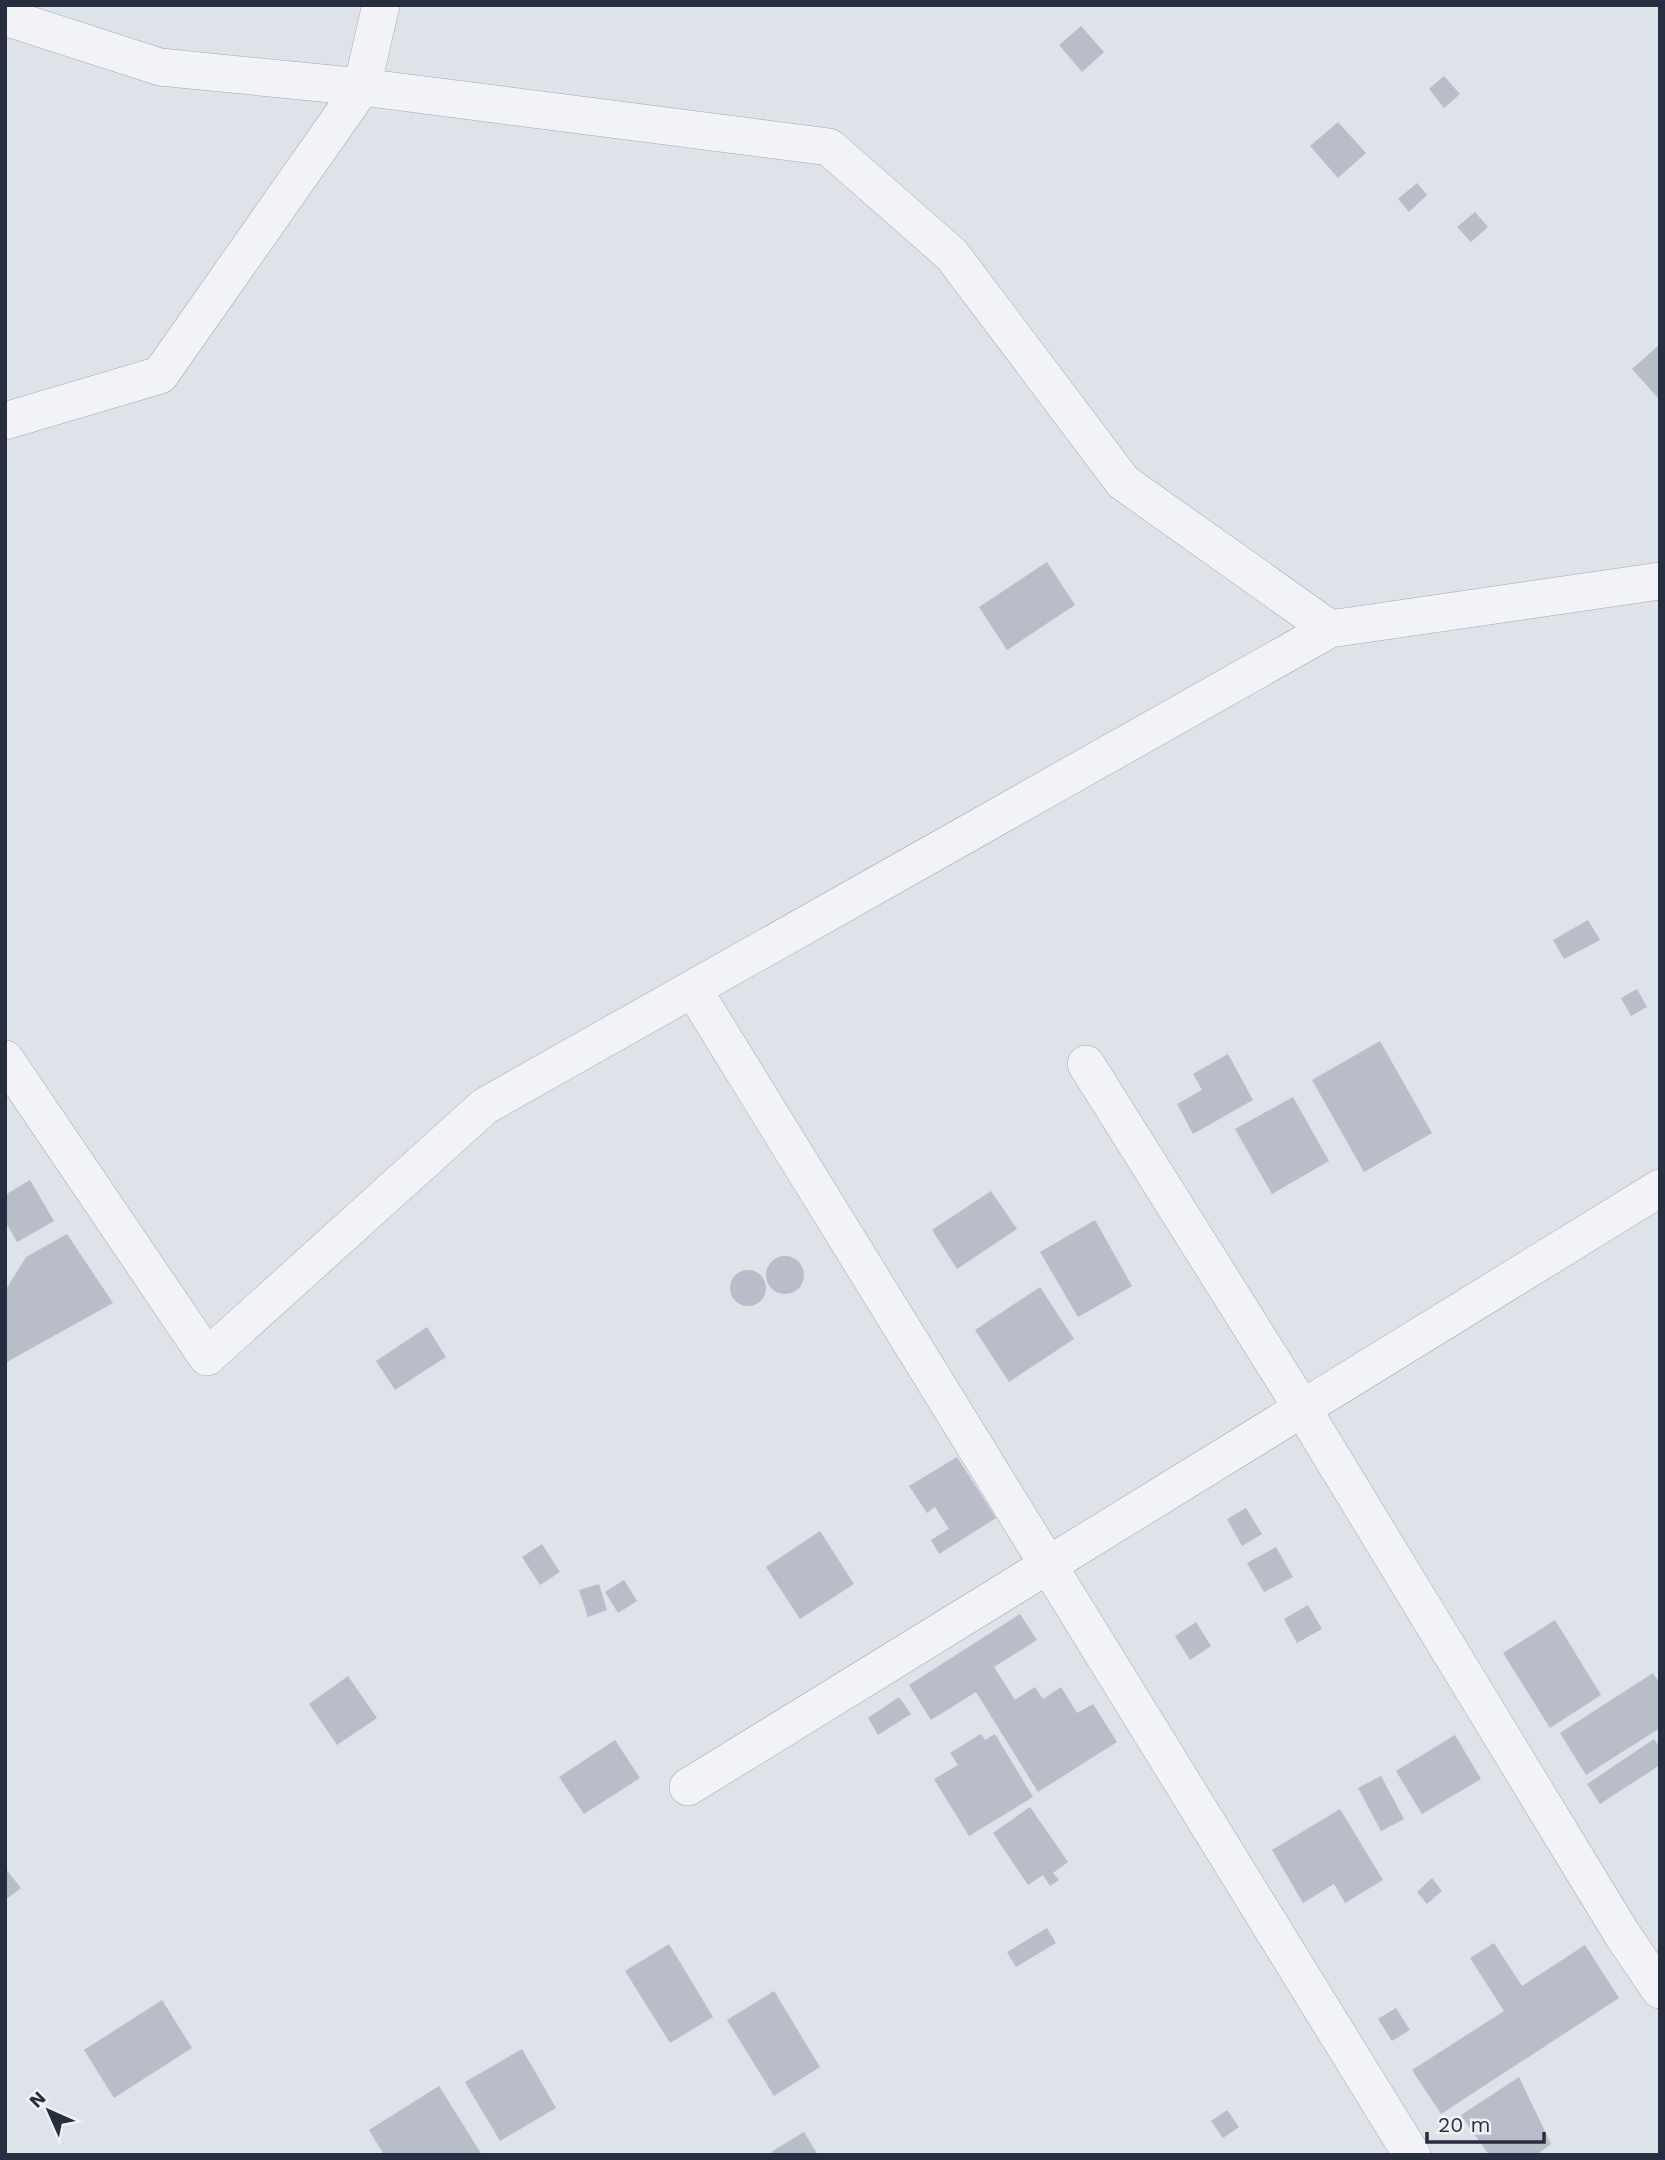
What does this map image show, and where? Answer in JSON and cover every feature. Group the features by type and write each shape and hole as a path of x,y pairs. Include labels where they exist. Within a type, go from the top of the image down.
{"street":[{"path":"5,421 160,375 362,88 381,5"},
{"path":"5,17 160,67 362,88 829,147 952,255 1123,482 1329,629"},
{"path":"5,1059 207,1357 485,1105 1329,629 1660,581"},
{"path":"693,989 1412,2155"},
{"path":"1086,1063 1302,1408 1622,1934 1660,1990"},
{"path":"688,1787 1660,1188"}],"building":[{"path":"1081,26 1104,52 1082,72 1059,45"},
{"path":"1444,76 1460,94 1444,108 1429,89"},
{"path":"1338,122 1366,153 1338,178 1310,146"},
{"path":"1417,183 1427,195 1409,212 1398,199"},
{"path":"1475,212 1488,227 1471,242 1457,227"},
{"path":"1660,344 1660,400 1632,369"},
{"path":"1047,562 1075,605 1007,650 979,607"},
{"path":"1588,920 1600,940 1564,959 1553,940"},
{"path":"1637,989 1647,1007 1631,1016 1621,998"},
{"path":"1380,1041 1432,1133 1364,1172 1312,1080"},
{"path":"1228,1054 1253,1100 1193,1134 1177,1104 1202,1090 1193,1074"},
{"path":"1293,1097 1329,1161 1272,1194 1235,1129"},
{"path":"30,1180 54,1221 17,1242 5,1221 5,1195"},
{"path":"991,1191 1017,1229 957,1269 932,1230"},
{"path":"1095,1220 1132,1286 1078,1317 1040,1252"},
{"path":"67,1234 113,1303 5,1363 5,1291 26,1257"},
{"path":"785,1256 798,1262 804,1275 798,1288 785,1294 772,1288 766,1275 772,1262"},
{"path":"748,1270 761,1275 766,1288 761,1301 748,1306 735,1301 730,1288 735,1275"},
{"path":"1040,1287 1074,1339 1009,1382 975,1330"},
{"path":"427,1327 446,1357 395,1390 376,1361"},
{"path":"957,1457 996,1518 939,1554 931,1540 949,1529 935,1507 927,1513 909,1486"},
{"path":"1246,1508 1262,1534 1242,1546 1227,1519"},
{"path":"820,1531 854,1584 800,1619 766,1567"},
{"path":"542,1544 560,1572 540,1585 522,1557"},
{"path":"1276,1547 1293,1577 1264,1592 1247,1563"},
{"path":"624,1580 637,1601 618,1613 605,1592"},
{"path":"599,1584 607,1610 588,1617 579,1590"},
{"path":"1308,1605 1322,1629 1297,1643 1284,1619"},
{"path":"1020,1614 1037,1640 994,1667 1015,1700 1035,1687 1043,1699 1061,1687 1077,1713 1093,1704 1117,1742 1038,1792 976,1692 931,1720 909,1685"},
{"path":"1555,1620 1601,1695 1550,1728 1503,1653"},
{"path":"1196,1622 1211,1646 1190,1660 1175,1636"},
{"path":"1653,1673 1660,1684 1660,1728 1586,1775 1560,1733"},
{"path":"348,1676 377,1718 337,1745 309,1704"},
{"path":"899,1697 911,1714 878,1735 868,1718"},
{"path":"981,1734 985,1740 995,1734 1033,1797 969,1836 934,1779 958,1765 950,1753"},
{"path":"1455,1735 1481,1779 1422,1814 1396,1771"},
{"path":"1654,1739 1660,1748 1660,1765 1600,1804 1587,1784"},
{"path":"615,1740 640,1778 584,1814 559,1777"},
{"path":"1381,1776 1404,1819 1381,1831 1358,1788"},
{"path":"1030,1807 1068,1862 1053,1873 1059,1880 1050,1886 1043,1875 1028,1885 993,1833"},
{"path":"1340,1809 1383,1880 1345,1903 1334,1884 1303,1903 1272,1850"},
{"path":"5,1868 21,1888 5,1900"},
{"path":"1432,1878 1442,1891 1427,1904 1417,1892"},
{"path":"1047,1928 1056,1943 1016,1967 1007,1952"},
{"path":"1494,1943 1522,1986 1585,1945 1619,1998 1441,2114 1412,2070 1504,2011 1470,1958"},
{"path":"669,1944 713,2017 670,2043 625,1971"},
{"path":"774,1991 820,2067 774,2096 727,2020"},
{"path":"162,2000 192,2048 114,2098 84,2050"},
{"path":"1396,2008 1410,2030 1392,2041 1378,2019"},
{"path":"522,2049 556,2108 500,2141 465,2082"},
{"path":"1519,2077 1551,2144 1536,2155 1489,2155 1461,2115"},
{"path":"439,2086 482,2155 384,2155 369,2130"},
{"path":"1227,2110 1239,2127 1223,2138 1211,2121"},
{"path":"804,2132 818,2155 773,2155 771,2152"}]}
